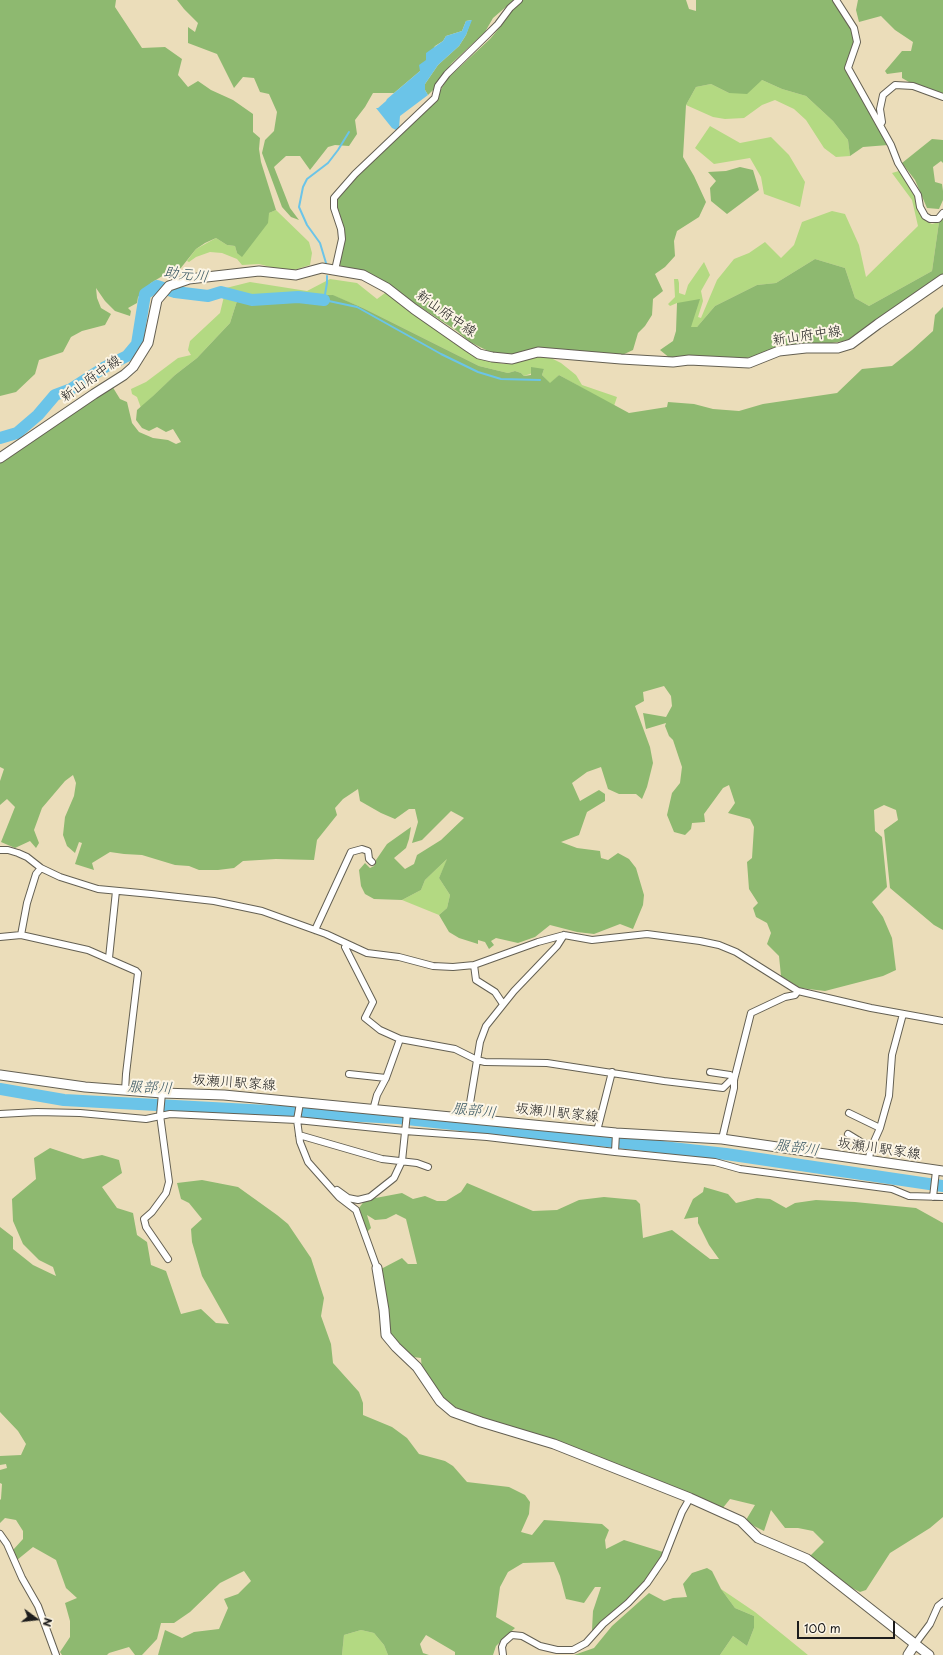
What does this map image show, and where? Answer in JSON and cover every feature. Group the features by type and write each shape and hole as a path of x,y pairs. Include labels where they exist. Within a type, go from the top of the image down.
{"main road":[{"name":"新山府中線","path":"0,458 124,375 133,367 148,343 157,300 166,289 189,279 259,271 296,276 322,268 363,275 372,278 387,288 414,309 479,354 512,359 538,352 673,362 689,360 749,363 779,351 806,348 838,348 851,344 943,279"},
{"name":"坂瀬川駅家線","path":"0,1076 85,1088 125,1090 162,1096 224,1095 300,1105 373,1110 597,1131 616,1135 722,1140 938,1172"},
{"path":"377,1268 384,1310 386,1336 417,1367 440,1401 453,1412 554,1444 690,1498 741,1521 758,1538 807,1559 929,1655"},
{"path":"908,1655 915,1644"}],"street":[{"path":"335,270 342,239 341,228 334,208 334,198 355,174 435,98 438,86 447,74 498,24 510,8 519,0"},
{"path":"836,0 854,28 857,42 848,68 880,125 898,163 918,196 920,207 925,216 930,219 938,218 943,213"},
{"path":"880,125 882,122 880,109 883,96 895,85 913,86 943,97"},
{"path":"315,930 351,852 362,849 368,851 369,859 372,862"},
{"path":"0,850 8,850 27,857 41,868 60,878 78,884 98,889 214,901 262,911 315,930 367,953 399,957 433,966 452,967 474,964 538,942 564,935 592,940 647,934 719,945 736,952 798,991 903,1014 943,1020"},
{"path":"21,935 27,903 36,874 41,868"},
{"path":"109,958 116,891"},
{"path":"0,937 21,935 88,950 132,968 138,973 125,1090"},
{"path":"470,1119 470,1103 480,1042 486,1026 503,1004 557,946 564,935"},
{"path":"347,945 345,947 373,1002 365,1018 380,1030 400,1039 454,1049 477,1060 547,1063 664,1081 723,1088 731,1080 734,1080"},
{"path":"474,964 476,980 495,992 503,1004"},
{"path":"722,1140 734,1088 734,1080 751,1013 785,997 795,995 798,991"},
{"path":"868,1161 872,1146 880,1128 889,1096 892,1055 903,1014"},
{"path":"373,1110 377,1095 386,1078 400,1039"},
{"path":"597,1131 612,1072"},
{"path":"710,1072 730,1075 734,1080"},
{"path":"349,1074 386,1078"},
{"path":"162,1096 160,1113 169,1182 166,1193 152,1212 144,1219 146,1227 168,1259"},
{"path":"300,1105 298,1119 299,1135 308,1162 339,1197 356,1210 377,1268"},
{"path":"0,1114 37,1112 80,1113 146,1119 160,1113 298,1119 488,1137 715,1162 740,1169 892,1189 909,1196 933,1195 943,1197"},
{"path":"329,1185 348,1198 358,1200 370,1197 394,1178 402,1161 407,1114"},
{"path":"849,1114 880,1128"},
{"path":"848,1134 861,1142 872,1146"},
{"path":"299,1135 382,1159 417,1163 428,1167"},
{"path":"615,1152 616,1135"},
{"path":"933,1195 938,1172"},
{"path":"503,1655 502,1647 504,1642 512,1636 522,1636 540,1646 557,1650 573,1650 586,1643 647,1583 664,1558 682,1512 690,1498"},
{"path":"0,1534 38,1606 56,1655"},
{"path":"915,1644 930,1624 938,1606 943,1602"}],"green space":[{"path":"0,0 116,0 115,7 142,48 165,47 182,59 178,75 188,87 198,81 211,90 233,100 253,114 253,132 260,138 259,149 261,162 276,210 269,213 268,223 242,257 237,253 235,246 227,245 216,238 205,243 196,249 180,269 167,267 164,275 151,283 138,297 137,303 128,308 131,311 130,316 115,311 105,301 96,288 97,298 101,308 111,314 105,325 82,331 71,337 63,352 39,360 35,374 16,392 0,396"},
{"path":"177,0 514,0 493,18 485,32 452,63 428,95 425,90 425,84 438,65 459,46 466,35 471,20 466,21 462,31 446,36 443,41 435,46 420,71 394,93 373,93 355,120 357,134 349,146 335,145 328,147 310,170 300,156 286,156 274,167 290,208 299,220 291,217 282,207 262,153 265,140 274,131 277,112 269,94 260,92 254,78 243,77 234,88 217,54 188,43 188,27 195,32 198,23"},
{"path":"522,0 686,0 689,9 696,11 696,0 834,0 852,30 856,40 847,69 888,145 863,147 850,156 848,140 833,121 806,96 782,89 762,80 747,94 729,93 711,84 696,87 686,105 683,157 706,202 699,217 677,231 674,241 675,256 665,267 655,274 663,291 653,299 652,315 645,326 638,333 633,350 620,356 496,355 470,342 457,331 385,284 339,265 344,241 336,209 336,199 378,152 435,99 448,78 490,39 512,9"},
{"path":"858,0 943,0 943,94 909,82 902,78 902,72 887,74 885,71 902,51 911,51 913,42 895,30 881,16 859,22 856,10"},
{"path":"762,80 782,89 806,96 833,121 848,140 850,156 836,157 824,148 806,120 794,109 775,100 762,105 744,118 725,119 713,117 686,105 696,87 711,84 729,93"},
{"path":"710,126 740,143 771,137 789,155 805,182 800,207 764,194 761,177 750,158 714,164 695,148"},
{"path":"932,139 943,140 943,163 941,161 933,167 935,182 942,184 943,191 943,200 939,209 927,208 915,180 902,163"},
{"path":"740,167 753,170 759,190 727,214 711,201 710,188 716,181 708,172 726,171"},
{"path":"899,171 913,192 917,200 920,213 926,221 932,224 939,222 932,271 869,306 855,298 845,268 815,259 776,283 757,285 715,306 697,327 691,327 677,303 670,306 668,304 675,297 674,279 678,279 679,293 685,295 688,285 704,262 710,275 701,291 703,301 698,317 701,318 717,280 734,259 749,253 765,242 781,258 794,245 802,222 832,211 845,214 859,245 866,277 918,226 912,200 892,173"},
{"path":"276,210 309,242 312,253 310,265 294,270 278,269 259,264 242,265 237,259 222,253 210,252 196,257 189,262 187,261 196,249 216,238 227,245 235,246 237,253 269,213"},
{"path":"943,219 943,276 855,339 740,359 671,359 660,350 673,341 676,331 677,303 700,299 691,327 697,327 715,306 757,285 776,283 815,259 845,268 855,298 869,306 932,271 939,222"},
{"path":"330,279 357,283 377,299 385,293 416,313 480,359 504,364 535,356 552,356 553,359 561,363 576,375 582,385 617,397 614,406 559,375 550,384 542,375 544,369 524,376 515,371 508,373 479,366 363,308 332,295 268,296 237,301 230,323 197,358 175,375 141,408 137,397 132,394 131,389 146,382 178,358 191,355 188,350 190,341 220,313 226,288 250,282 307,291"},
{"path":"333,295 363,308 479,366 508,373 515,371 524,376 531,375 531,367 544,369 542,375 550,383 559,375 629,413 667,407 668,402 694,404 713,409 739,411 763,404 837,393 862,369 892,366 912,350 933,331 935,315 943,307 943,930 934,925 890,888 884,830 898,820 896,810 884,805 874,810 875,831 882,837 887,887 872,902 883,917 892,938 896,970 883,976 825,991 800,988 781,976 779,956 767,944 771,933 767,923 756,917 753,908 758,903 749,889 747,862 752,858 754,827 750,819 728,813 735,803 729,785 723,788 704,814 705,822 692,823 691,829 685,835 674,832 667,815 672,793 680,783 682,767 673,740 669,736 665,726 666,723 646,729 643,713 666,717 672,706 671,696 664,686 643,692 644,701 635,706 650,747 653,763 647,787 642,799 636,794 619,794 608,789 601,767 587,772 572,783 580,801 599,790 605,794 605,801 587,812 579,835 561,842 577,848 600,851 601,858 608,860 618,853 629,859 636,868 644,895 643,905 633,929 620,924 594,934 577,932 550,925 535,937 518,943 496,938 491,941 494,945 489,949 485,942 478,940 478,944 459,938 449,932 439,915 447,908 450,895 439,878 447,859 425,880 421,890 402,900 374,899 365,894 361,886 359,870 365,863 370,868 374,866 376,860 387,844 411,827 406,848 394,858 405,869 414,864 417,855 441,840 464,818 451,811 422,840 412,843 418,822 415,809 409,809 395,819 360,801 358,789 343,799 335,808 337,815 317,840 314,860 276,859 243,861 234,868 199,870 189,866 175,865 142,855 110,852 92,863 94,870 75,864 82,843 79,842 75,853 67,846 63,835 65,817 74,796 76,783 73,775 65,781 42,808 34,830 39,843 36,848 30,841 15,848 1,842 15,807 7,799 0,805 0,781 4,769 0,767 0,461 112,386 120,399 127,402 132,423 139,432 153,438 168,440 176,444 181,442 173,429 166,432 157,427 149,431 142,428 136,420 137,410 175,375 197,358 230,323 237,301 268,296"},
{"path":"448,858 439,878 450,895 447,908 439,915 402,900 421,890 425,880"},
{"path":"50,1148 83,1159 102,1155 119,1160 122,1173 102,1187 117,1208 133,1213 137,1235 147,1242 151,1265 166,1271 181,1314 201,1309 216,1323 229,1324 202,1276 192,1242 191,1229 202,1219 189,1203 181,1199 177,1183 202,1180 238,1187 288,1224 311,1258 324,1298 321,1316 331,1344 333,1363 359,1392 363,1403 363,1415 392,1427 407,1438 419,1454 445,1461 453,1466 467,1482 509,1487 525,1495 530,1502 529,1514 521,1532 532,1535 544,1520 602,1524 609,1530 605,1540 606,1549 624,1540 663,1552 658,1574 645,1589 606,1624 596,1636 592,1630 593,1611 601,1587 595,1587 584,1603 566,1599 560,1576 554,1562 523,1563 508,1572 500,1587 496,1617 515,1628 496,1646 493,1655 455,1655 455,1652 426,1635 420,1644 423,1653 429,1655 388,1655 384,1645 374,1633 361,1630 344,1635 342,1655 158,1655 165,1630 182,1638 194,1632 219,1629 228,1608 224,1599 238,1594 251,1581 244,1571 220,1583 190,1612 174,1623 161,1623 157,1639 142,1655 135,1655 129,1647 107,1655 62,1655 60,1652 70,1637 70,1621 65,1603 77,1598 66,1588 56,1560 33,1547 17,1560 13,1550 23,1539 23,1531 16,1520 5,1518 0,1523 2,1484 0,1483 0,1470 7,1468 6,1464 0,1465 0,1456 21,1455 26,1444 18,1431 0,1412 0,1227 13,1237 13,1249 33,1265 56,1276 53,1267 39,1260 23,1244 13,1221 12,1199 36,1179 34,1158"},
{"path":"467,1183 533,1211 557,1210 579,1200 604,1197 636,1200 640,1204 643,1238 672,1230 710,1259 719,1259 709,1245 698,1223 698,1217 684,1219 693,1199 703,1192 704,1187 728,1194 736,1203 757,1198 770,1199 786,1208 795,1203 816,1200 855,1202 916,1208 943,1223 943,1517 930,1528 890,1553 866,1590 860,1592 850,1587 810,1556 824,1542 813,1531 798,1528 785,1528 771,1510 764,1531 746,1520 755,1505 730,1499 722,1509 448,1404 422,1371 421,1358 413,1357 390,1336 381,1269 402,1258 408,1264 417,1264 406,1219 396,1214 386,1219 375,1220 367,1215 371,1228 367,1232 359,1208 365,1200 402,1193 413,1199 425,1196 437,1201 446,1201 461,1192"},
{"path":"707,1568 712,1571 721,1589 735,1608 754,1616 754,1628 747,1646 733,1636 720,1655 574,1655 594,1648 612,1626 649,1593 664,1601 673,1598 687,1597 683,1584 692,1573"},
{"path":"721,1589 755,1612 808,1655 720,1655 733,1636 747,1646 754,1628 754,1616 735,1608"},
{"path":"361,1630 374,1633 384,1645 388,1655 342,1655 344,1635"}],"water":[{"path":"472,20 466,35 459,46 438,65 425,84 425,90 428,95 400,116 399,128 396,130 392,128 376,108 378,108 420,71 419,65 426,60 426,53 443,41 446,36 462,31 466,21"}],"waterway":[{"path":"326,263 320,243 307,225 299,207 303,187 307,179 328,163 349,132"},
{"path":"327,276 324,300 357,307 441,354 478,372 501,379 540,380"},
{"name":"助元川","path":"0,438 17,433 38,415 55,395 71,389 105,367 127,356 137,344 145,294 157,286 175,292 208,296 221,292 252,300 298,297 324,300"},
{"name":"服部川","path":"0,1089 64,1100 398,1118 726,1154 943,1186"}]}
